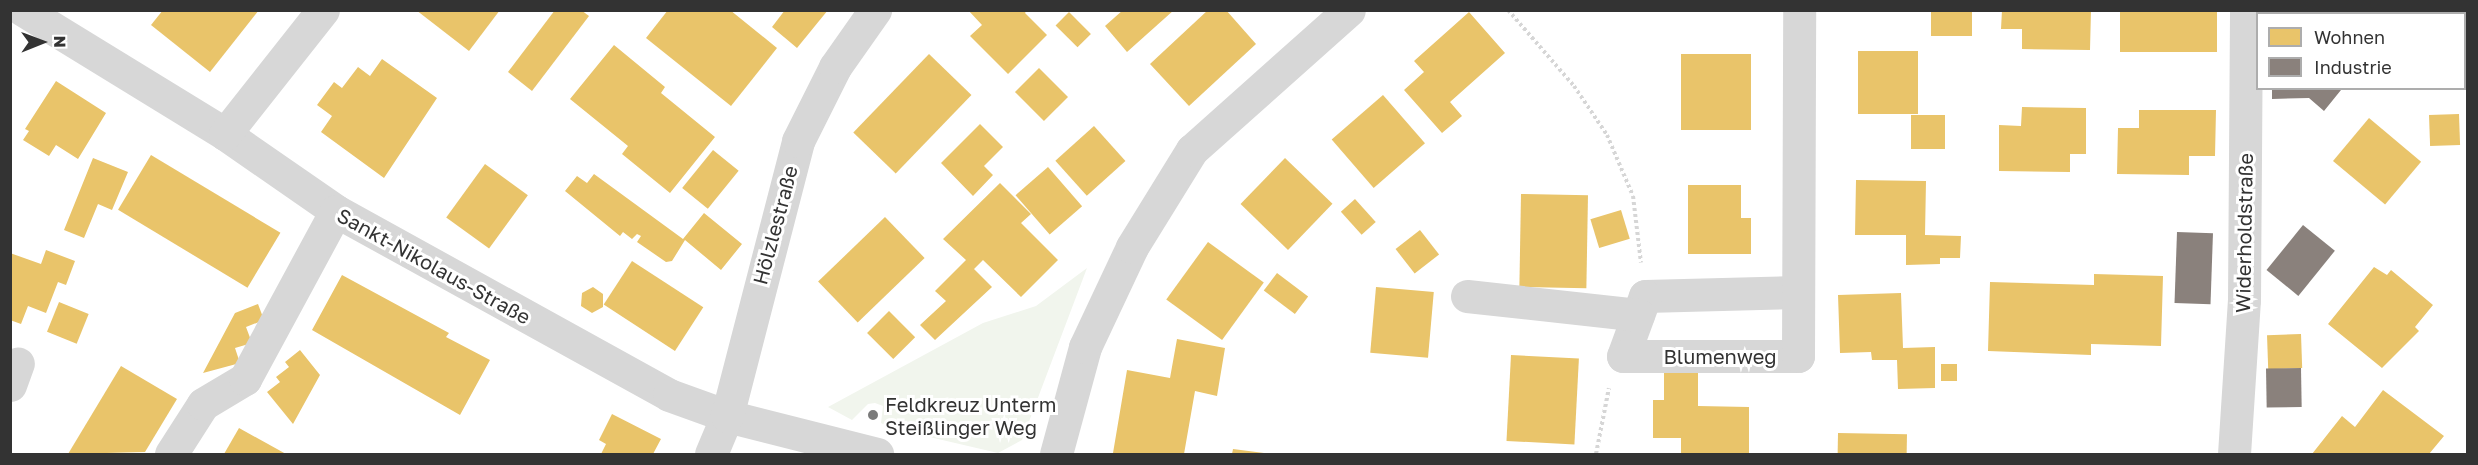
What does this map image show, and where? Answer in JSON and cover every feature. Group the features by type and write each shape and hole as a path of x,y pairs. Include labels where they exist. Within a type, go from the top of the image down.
{"street":[{"path":"10,35 20,10"},
{"name":"Sankt-Nikolaus-Straße","path":"20,10 225,134 336,211 649,385 727,416 877,454"},
{"path":"225,134 323,10"},
{"name":"Hölzlestraße","path":"711,454 727,416 798,141 835,68 875,10"},
{"path":"1056,454 1085,347 1132,247 1192,150 1349,10"},
{"name":"Blumenweg","path":"1623,356 1798,356 1799,10"},
{"name":"Widerholdstraße","path":"2234,454 2244,300 2246,10"},
{"path":"171,454 203,404 245,379 336,211"},
{"path":"1467,296 1641,306 1797,292"},
{"path":"1623,356 1641,306"}],"path":[{"path":"1508,10 1574,86 1607,135 1633,196 1641,306"},
{"path":"1596,454 1615,360 1623,356"}],"shaded area":[{"path":"1087,268 1022,440 998,453 891,428 881,423 883,406 875,403 868,404 852,420 828,407 983,323 1036,306"}],"building: Wohnen":[{"path":"163,10 259,10 210,72 151,25"},
{"path":"416,10 500,10 469,51"},
{"path":"555,10 581,10 589,16 532,91 508,72"},
{"path":"668,10 730,10 777,48 731,106 646,38"},
{"path":"785,10 828,10 797,48 772,27"},
{"path":"968,10 1027,10 1025,13 1047,35 1008,74 970,36 982,25"},
{"path":"1123,10 1174,10 1127,52 1105,26"},
{"path":"1208,10 1226,10 1256,44 1189,106 1150,64"},
{"path":"1931,10 1972,10 1972,36 1931,36"},
{"path":"2002,10 2091,10 2090,50 2022,49 2022,29 2001,29"},
{"path":"2120,10 2217,10 2217,52 2120,52"},
{"path":"2350,10 2377,10 2379,12 2348,12"},
{"path":"1069,12 1091,34 1077,47 1056,25"},
{"path":"1469,12 1505,53 1450,102 1462,116 1442,133 1404,90 1424,72 1414,61"},
{"path":"614,45 665,87 661,93 715,137 670,193 622,154 628,146 570,99"},
{"path":"1858,51 1918,51 1918,114 1858,114"},
{"path":"929,54 971,95 896,173 853,132"},
{"path":"1681,54 1751,54 1751,130 1681,130"},
{"path":"382,59 437,98 384,178 321,132 332,116 317,105 334,82 342,88 358,67 370,76"},
{"path":"1039,68 1068,97 1044,121 1015,92"},
{"path":"56,81 106,113 78,159 56,145 49,156 23,140 29,131 25,129"},
{"path":"1383,95 1425,143 1374,188 1332,140"},
{"path":"2022,107 2086,108 2086,154 2070,154 2070,172 1999,171 1999,125 2021,126"},
{"path":"2139,110 2216,110 2215,156 2189,156 2189,175 2117,174 2118,128 2139,128"},
{"path":"2459,114 2460,145 2430,146 2429,115"},
{"path":"1911,115 1945,115 1945,149 1911,149"},
{"path":"2369,118 2421,162 2385,205 2333,161"},
{"path":"980,124 1003,147 984,166 993,175 973,196 941,163"},
{"path":"1094,126 1125,161 1087,196 1055,161"},
{"path":"713,150 739,171 708,209 682,188"},
{"path":"151,155 280,233 247,288 118,210"},
{"path":"93,158 128,172 112,210 98,204 84,238 64,230"},
{"path":"1285,158 1332,204 1288,250 1241,204"},
{"path":"485,164 528,195 489,249 446,217"},
{"path":"1048,167 1082,206 1050,234 1016,195"},
{"path":"594,174 683,239 704,213 742,244 721,270 685,240 672,261 666,262 637,242 641,236 637,234 632,239 623,232 620,236 565,191 577,176 587,183"},
{"path":"1856,180 1926,181 1925,235 1961,236 1960,258 1940,258 1940,264 1906,265 1906,235 1855,235"},
{"path":"1000,183 1031,214 1021,223 1058,260 1021,297 983,260 974,269 992,287 935,340 920,325 946,301 935,291 966,260 943,239"},
{"path":"1688,185 1741,185 1741,218 1751,218 1751,254 1688,254"},
{"path":"1521,194 1588,195 1586,288 1519,287"},
{"path":"1355,199 1376,222 1362,235 1341,212"},
{"path":"1621,210 1630,239 1599,248 1590,219"},
{"path":"885,217 925,258 858,323 818,282"},
{"path":"1420,230 1439,254 1415,274 1396,249"},
{"path":"1208,242 1264,283 1222,340 1166,299"},
{"path":"46,250 75,261 66,285 58,282 46,313 28,306 21,324 10,320 10,253 41,264"},
{"path":"632,261 703,307 675,351 604,305"},
{"path":"2374,267 2387,275 2391,270 2433,305 2415,327 2419,331 2382,368 2328,324"},
{"path":"1277,273 1308,296 1295,314 1264,291"},
{"path":"2094,274 2163,276 2161,346 2091,344 2091,355 1988,351 1990,282 2094,285"},
{"path":"342,275 449,333 446,337 490,360 460,415 312,330"},
{"path":"593,287 603,294 603,307 592,313 581,306 582,293"},
{"path":"1376,287 1434,292 1428,358 1370,353"},
{"path":"1901,293 1903,348 1935,347 1935,388 1898,389 1897,360 1872,360 1871,352 1840,353 1838,295"},
{"path":"59,302 89,314 77,344 47,332"},
{"path":"258,304 264,320 246,327 252,343 235,348 240,363 203,373 235,313"},
{"path":"889,311 915,337 893,359 867,333"},
{"path":"2301,334 2302,368 2268,369 2267,335"},
{"path":"1177,339 1225,348 1217,396 1195,391 1184,454 1113,453 1127,370 1170,378"},
{"path":"300,350 320,375 293,424 267,392 280,382 276,377 289,367 285,362"},
{"path":"1511,355 1579,359 1574,444 1506,441"},
{"path":"1941,364 1957,364 1957,381 1941,381"},
{"path":"121,366 177,399 145,452 68,454"},
{"path":"1664,373 1698,373 1698,406 1749,407 1749,454 1681,454 1681,438 1653,438 1653,400 1664,400"},
{"path":"2383,390 2444,436 2429,454 2312,454 2342,416 2355,427"},
{"path":"612,414 661,439 653,454 601,454 606,444 599,440"},
{"path":"239,428 286,454 224,454"},
{"path":"1838,433 1907,434 1907,454 1838,454"},
{"path":"1233,449 1264,453 1264,454 1232,454"}],"building: Industrie":[{"path":"2272,90 2341,90 2324,111 2309,98 2272,99"},
{"path":"2303,225 2335,251 2298,296 2266,270"},
{"path":"2177,232 2213,233 2211,304 2175,303"},
{"path":"2301,368 2302,407 2267,408 2266,369"}],"place":[{"name":"Feldkreuz Unterm Steißlinger Weg","path":"873,415"}]}
